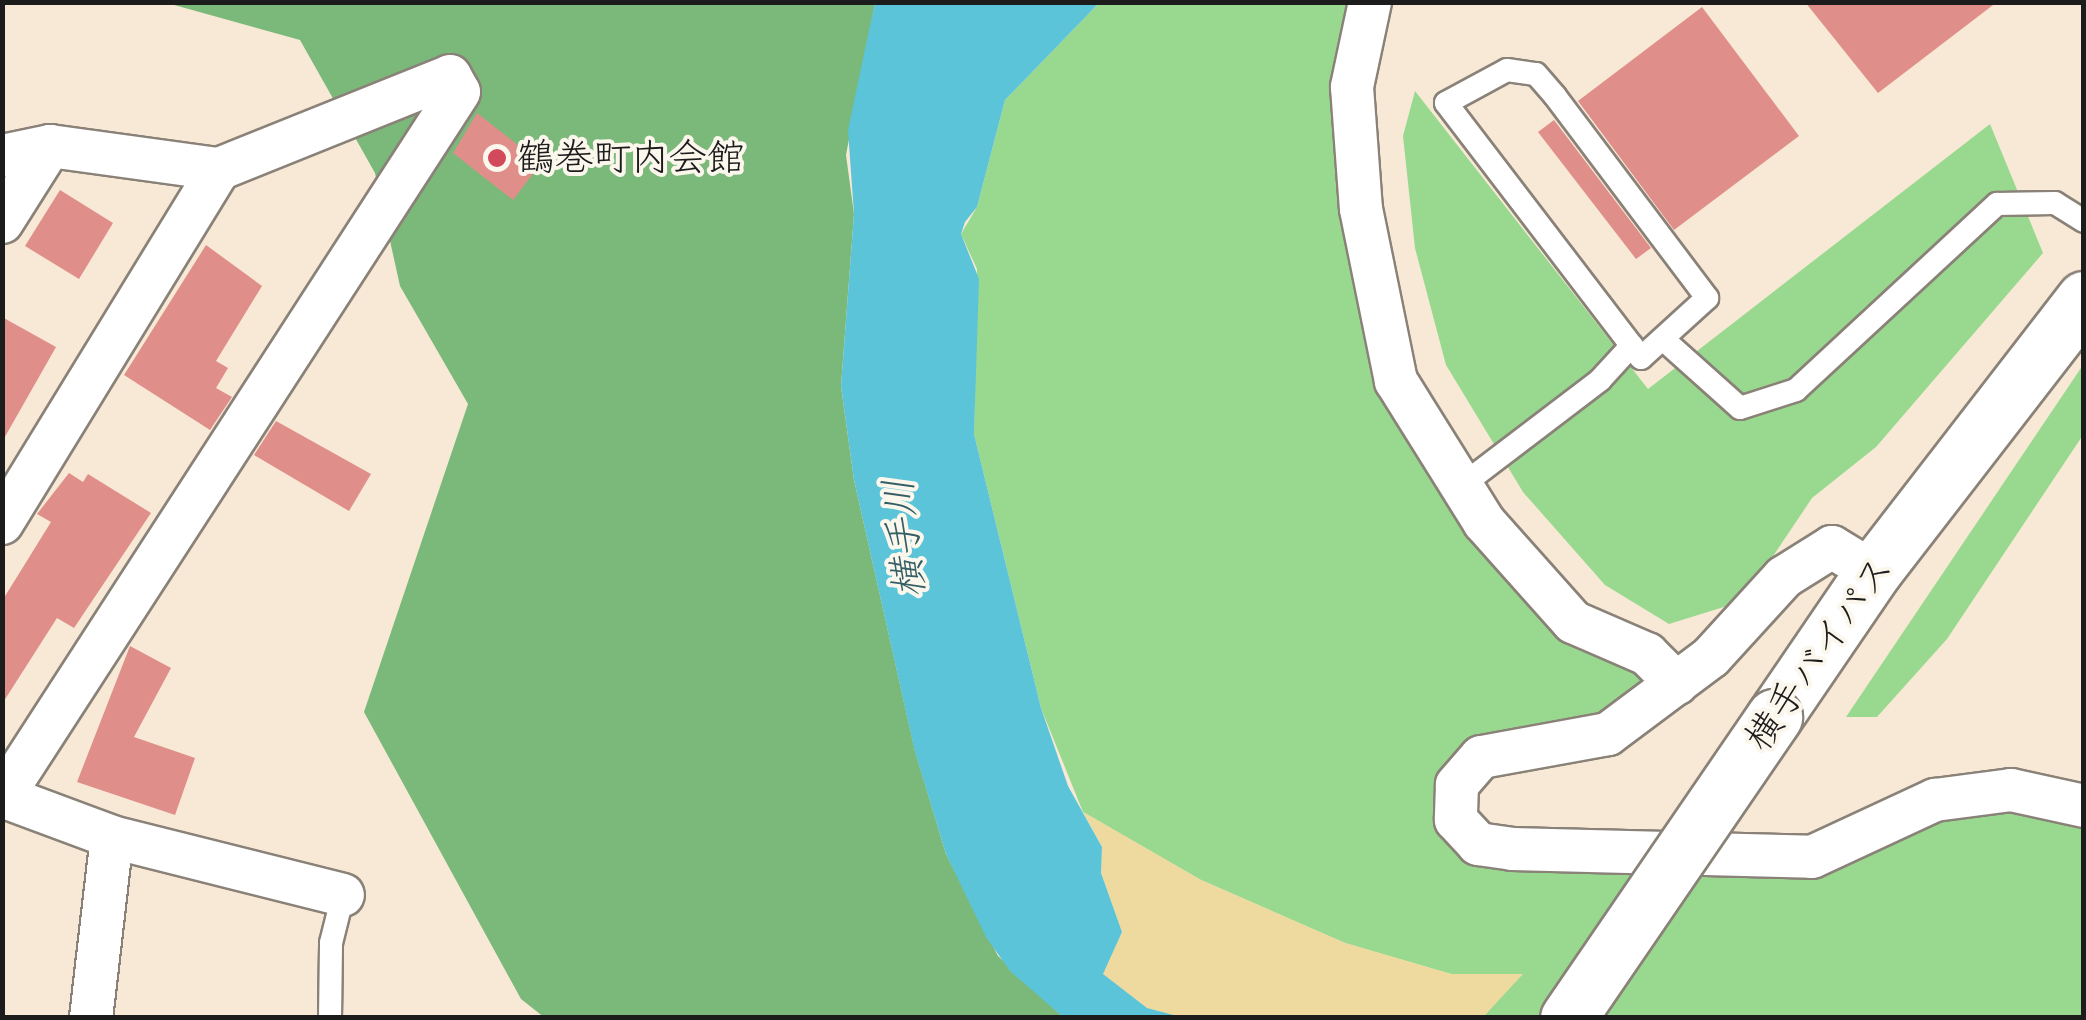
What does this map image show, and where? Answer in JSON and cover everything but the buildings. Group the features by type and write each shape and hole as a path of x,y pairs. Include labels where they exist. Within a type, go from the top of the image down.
{"highway":[{"name":"横手バイパス","path":"1568,1018 1873,572 2084,300"}],"street":[{"path":"1370,2 1352,88 1362,210 1396,381 1484,522 1573,622 1647,654 1676,684"},
{"path":"2,156 50,146 218,168 450,76 459,92 3,797 112,837 343,895"},
{"path":"2,222 50,146"},
{"path":"2,523 218,168"},
{"path":"1873,572 1832,546 1784,577 1676,684 1608,734 1481,758 1456,785 1456,820 1478,844 1512,849 1812,857 1935,800 2011,790 2084,806"},
{"path":"91,1018 112,837"}],"lane":[{"path":"1507,70 1536,74 1707,298 1664,340 1641,358 1446,103 1507,70"},
{"path":"1664,340 1740,408 1796,390 1997,204 2054,203 2084,220"},
{"path":"1461,486 1600,380 1632,346"},
{"path":"330,1018 331,943 343,895"}],"green space":[{"path":"167,3 875,3 846,155 854,214 841,386 854,480 915,751 946,854 998,956 1063,1017 545,1018 521,999 364,712 468,404 400,286 375,173 300,40"},
{"path":"1099,3 1370,3 1352,87 1396,381 1484,522 1677,684 1457,785 1478,844 1812,857 1935,800 2084,807 2083,1017 1483,1017 1522,974 1451,974 1345,943 1201,880 1083,812 1041,708 974,434 977,269 961,234 977,207 1005,100"},
{"path":"1415,91 1648,389 1990,124 2043,253 1876,447 1812,498 1743,601 1669,624 1605,585 1523,492 1446,365 1415,248 1403,136"},
{"path":"2083,365 2083,435 1947,639 1877,717 1846,717"}],"sand":[{"path":"1083,812 1201,880 1345,943 1451,974 1523,974 1483,1017 1181,1018 1147,1008 1102,974 1122,932 1101,873 1102,847"}],"water":[{"name":"横手川","path":"875,2 1099,3 1005,100 977,207 961,234 979,279 974,434 1041,708 1068,786 1102,847 1101,873 1122,932 1103,974 1147,1008 1181,1017 1063,1017 1010,971 986,937 946,854 915,752 854,480 841,386 854,214 848,130"}],"place":[{"name":"鶴巻町内会館","path":"497,158"}]}
